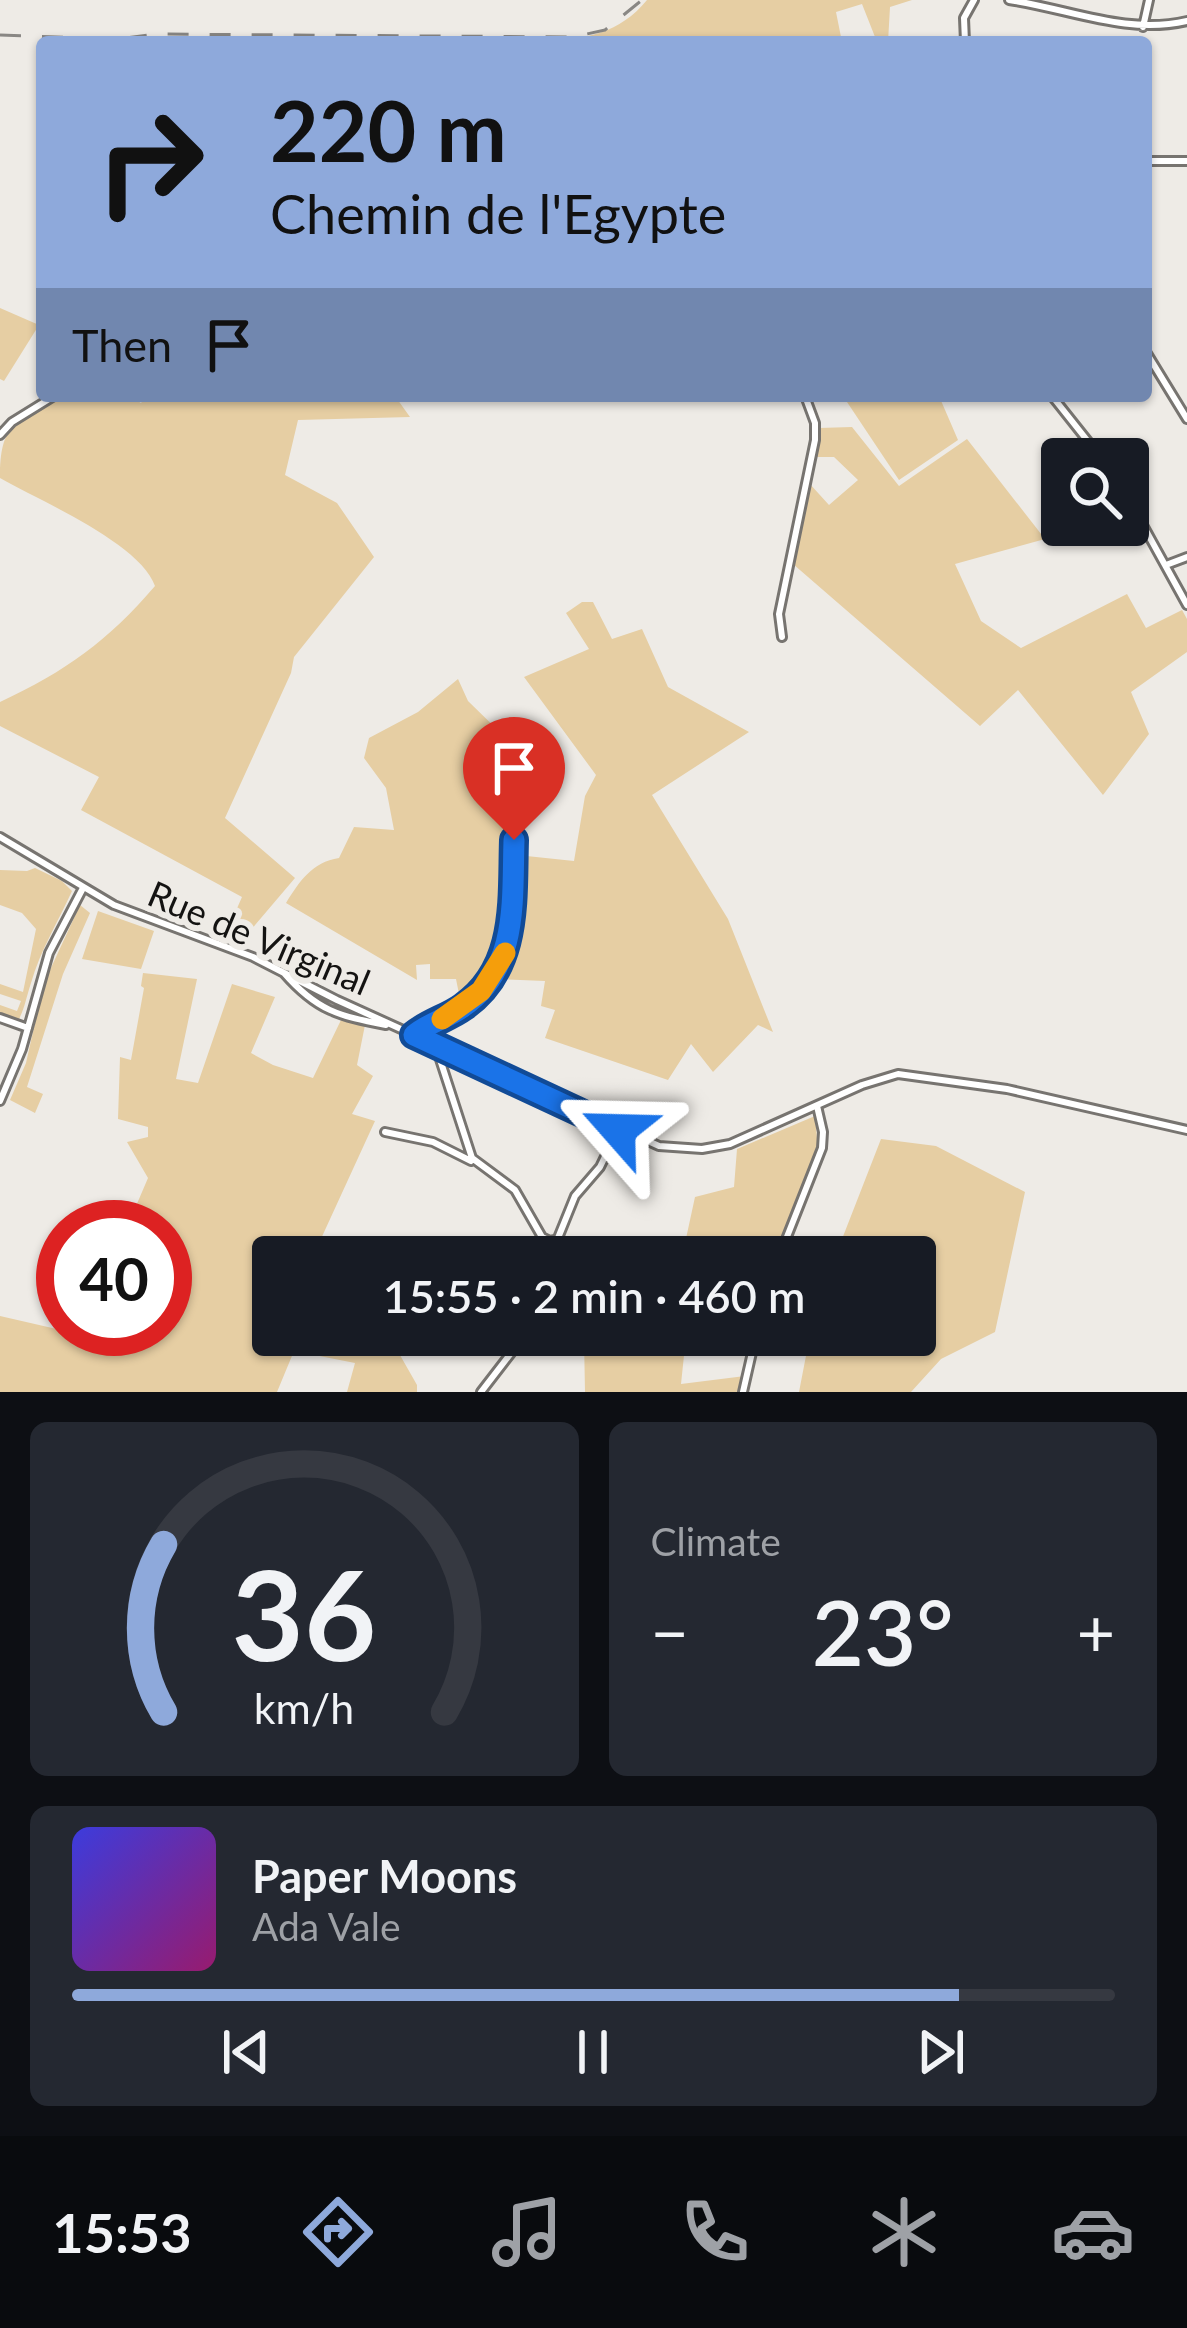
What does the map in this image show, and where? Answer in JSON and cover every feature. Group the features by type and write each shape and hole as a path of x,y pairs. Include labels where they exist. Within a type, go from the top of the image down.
{"street":[{"path":"964,36 964,18 974,0"},
{"path":"1009,0 1143,27 1187,22"},
{"path":"1143,27 1149,1"},
{"path":"1152,161 1187,161"},
{"path":"1152,362 1187,418"},
{"path":"0,435 44,402"},
{"path":"782,638 778,614 814,440 807,402"},
{"path":"1057,402 1085,438"},
{"path":"1149,535 1187,605"},
{"path":"1166,565 1187,557"},
{"path":"414,1035 462,1008 499,966 510,929 514,819"},
{"name":"Rue de Virginal","path":"0,837 133,914 282,970 618,1130 679,1150 730,1144 878,1078 898,1074 1007,1089 1187,1130"},
{"path":"0,1101 15,1069 49,952 83,888"},
{"path":"282,970 307,998 332,1014 396,1027"},
{"path":"0,1018 28,1028"},
{"path":"435,1044 474,1162"},
{"path":"786,1236 822,1148 817,1106"},
{"path":"385,1132 433,1142 474,1162 515,1190 546,1236"},
{"path":"556,1236 575,1196 600,1166 614,1138"},
{"path":"481,1392 509,1356"},
{"path":"743,1392 752,1356"}],"shaded area":[{"path":"647,0 912,0 890,7 888,36 875,36 862,4 836,12 841,36 586,36 613,27"},
{"path":"0,308 36,324 36,330 4,381 0,379"},
{"path":"48,402 399,402 410,417 298,420 285,475 337,503 374,557 294,657 225,818 295,878 239,944 223,940 242,897 81,810 99,777 0,726 0,702 85,653 155,586 146,570 110,539 0,478 7,435"},
{"path":"847,402 942,402 958,440 899,480"},
{"path":"852,427 899,486 967,439 1041,534 1041,540 955,564 981,621 1021,648 1127,594 1146,628 1182,610 1187,619 1187,652 1131,692 1149,734 1103,795 1018,690 980,726 793,564 809,483 829,505 858,480 834,457 814,457 819,428"},
{"path":"582,602 593,602 612,639 642,629 668,687 749,732 652,795 728,919 773,1032 758,1025 713,1072 691,1044 668,1080 545,1038 555,1010 541,1006 545,981 497,979 512,934 517,855 574,861 585,796 596,775 524,677 589,649 566,613"},
{"path":"458,679 468,701 514,746 487,763 511,821 510,903 501,955 461,1004 456,979 430,979 430,964 416,965 417,980 286,903 314,868 339,858 354,827 394,830 386,788 364,758 369,738 418,712"},
{"path":"35,868 72,891 39,959 18,1021 0,1014 0,1005 17,1011 21,1001 0,994 0,984 23,992 36,929 22,913 0,905 0,870"},
{"path":"80,905 90,913 63,974 27,1087 43,1094 35,1113 10,1100 26,1063 44,983"},
{"path":"98,911 154,931 141,969 82,959"},
{"path":"143,973 197,979 176,1079 198,1083 232,984 275,997 251,1053 313,1078 341,1020 365,1025 357,1065 373,1076 352,1114 375,1121 322,1236 252,1236 252,1356 292,1356 277,1392 0,1392 0,1316 36,1324 36,1356 192,1356 192,1200 139,1200 148,1178 127,1142 148,1137 148,1127 118,1119 120,1057 131,1060"},
{"path":"815,1116 818,1149 782,1236 687,1236 695,1197 734,1187 737,1149"},
{"path":"881,1139 936,1146 1025,1192 995,1332 941,1359 911,1392 799,1392 806,1356 936,1356 936,1236 843,1236"},
{"path":"319,1356 401,1356 417,1392 347,1392 355,1363"},
{"path":"584,1356 684,1356 681,1384 745,1376 738,1392 585,1392"}],"railway":[{"path":"578,36 605,30 642,0"},
{"path":"0,35 36,36"},
{"path":"141,36 434,36"}],"slow traffic":[{"path":"442,1019 481,991 505,953"}],"route":[{"path":"514,840 510,929 499,966 462,1008 414,1035 618,1130"}]}
